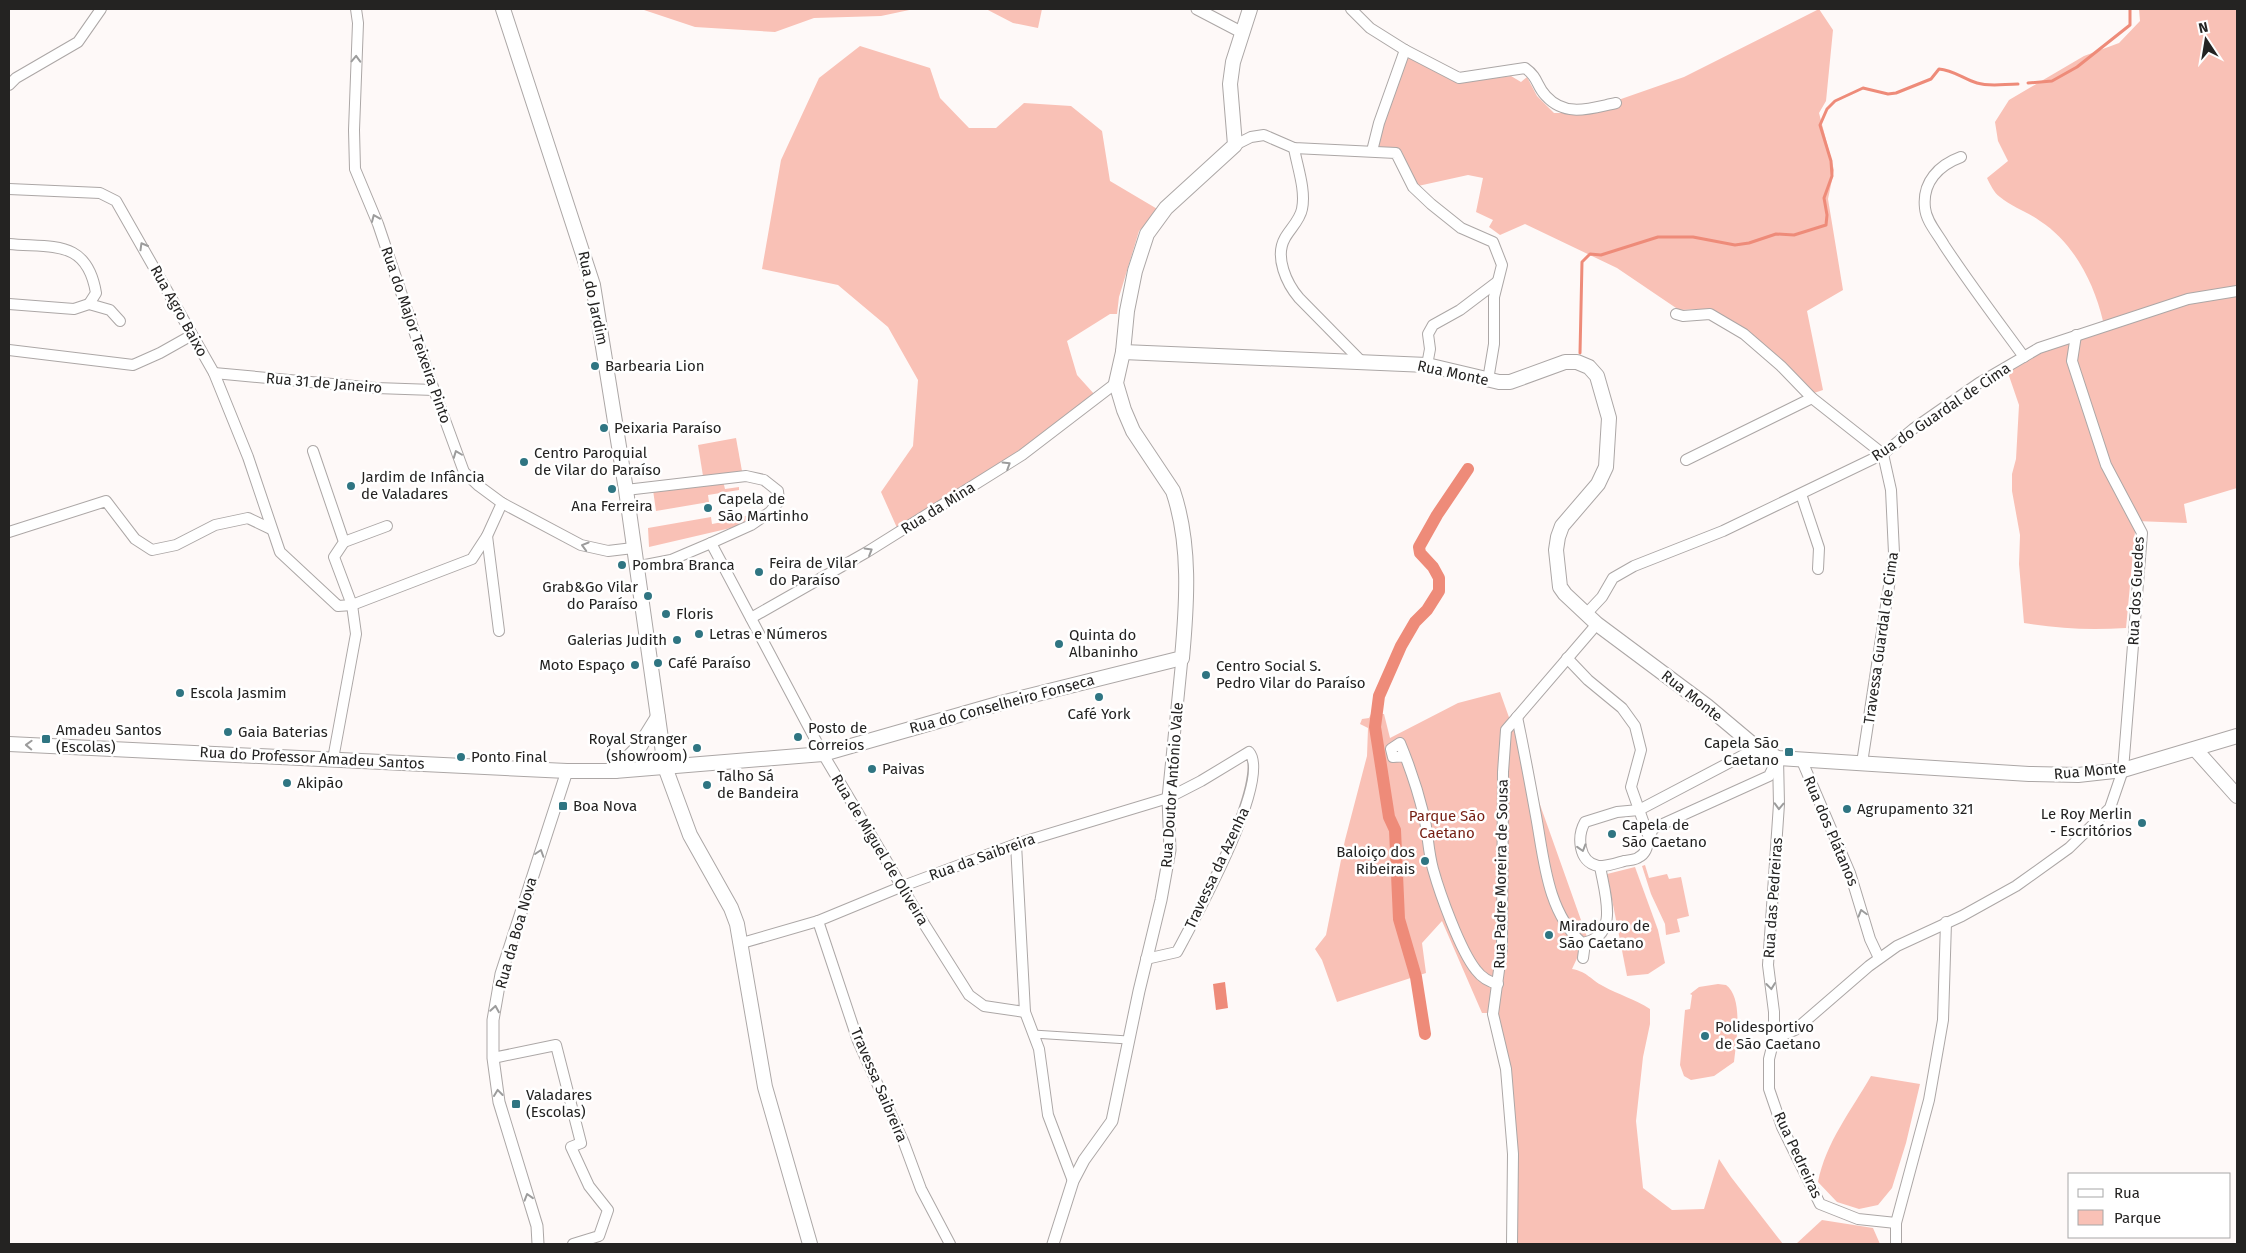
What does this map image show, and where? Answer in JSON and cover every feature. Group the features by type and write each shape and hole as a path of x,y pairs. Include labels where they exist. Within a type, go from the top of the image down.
{"main road":[{"name":"Rua do Jardim","path":"503,9 593,285 626,490 635,567 665,767 683,820 731,908 742,942 765,1087 810,1244"},
{"path":"1116,383 1123,352 1134,271 1147,234 1166,208 1236,145 1230,100 1230,84 1241,32 1250,9"},
{"name":"Rua Monte","path":"1123,352 1427,365 1488,380 1510,382 1554,365 1577,362 1589,367 1601,385 1609,418 1606,467 1598,484 1562,526 1556,550 1560,587 1564,594 1597,624 1707,706 1757,748 1778,758 2051,775 2078,775 2123,770 2237,736"},
{"name":"Rua Doutor António Vale","path":"1116,383 1130,427 1173,491 1177,502 1185,542 1186,612 1182,658"},
{"name":"Rua do Conselheiro Fonseca","path":"665,767 823,754 1001,703 1182,658"},
{"path":"615,771 640,746 658,717"},
{"name":"Rua do Professor Amadeu Santos","path":"9,744 567,771 615,771 665,767"},
{"path":"2195,749 2237,796"}],"street":[{"path":"9,85 16,78 78,42 101,9"},
{"name":"Rua do Major Teixeira Pinto","path":"356,9 358,23 354,130 355,169 378,224 464,472 502,504 580,545 608,552 633,548"},
{"path":"1197,9 1241,32"},
{"path":"1352,9 1370,28 1405,50 1459,78 1525,68 1534,75 1546,96 1563,110 1585,110 1616,103"},
{"path":"1372,151 1378,123 1405,50"},
{"path":"1236,145 1251,137 1264,135 1294,148 1396,153 1413,187 1430,204 1462,228 1493,242 1502,265 1494,296 1494,344 1488,380"},
{"path":"1294,148 1303,205 1300,216 1284,240 1281,249 1286,276 1291,288 1361,361"},
{"path":"1961,157 1948,162 1933,174 1924,194 1928,219 1967,280 2024,357"},
{"name":"Rua Agro Baixo","path":"9,189 100,193 116,201 214,373 248,457 271,529"},
{"path":"9,244 70,250 81,259 93,274 96,293 88,304 74,309 9,304"},
{"path":"1427,365 1430,349 1428,334 1433,325 1460,310 1497,282"},
{"name":"Rua do Guardal de Cima","path":"1586,614 1602,597 1613,578 1634,566 1723,531 1883,454 1972,388 2039,348 2188,298 2237,291"},
{"path":"88,304 110,310 120,321"},
{"path":"1676,314 1684,316 1710,314 1744,334 1781,366 1812,398 1883,454"},
{"path":"9,350 133,365 160,353 192,335"},
{"name":"Rua dos Guedes","path":"1774,1039 1794,1030 1879,958 1897,946 1962,916 2016,886 2069,848 2110,808 2123,770 2142,533 2106,465 2072,361 2076,336"},
{"name":"Rua 31 de Janeiro","path":"214,373 376,388 434,390"},
{"name":"Rua da Mina","path":"750,618 867,552 1022,455 1116,383"},
{"path":"1686,460 1812,398"},
{"path":"313,451 344,542"},
{"name":"Travessa Guardal de Cima","path":"1862,763 1894,553 1891,490 1889,472 1883,454"},
{"path":"626,490 746,476 764,480 778,491 779,501 770,512 751,525 671,560 635,567"},
{"path":"1801,494 1819,548 1818,568"},
{"path":"9,532 106,501 135,539 152,550 176,546 215,526 248,518 271,529 280,552 338,606 353,605 472,559 502,504"},
{"path":"333,759 356,634 353,605 334,557 344,542 387,526"},
{"path":"486,536 499,631"},
{"name":"Rua de Miguel de Oliveira","path":"711,544 823,754 921,919 969,995 984,1006 1025,1012"},
{"name":"Rua Padre Moreira de Sousa","path":"1512,1244 1513,1154 1506,1069 1493,1014 1502,948 1506,730 1597,624"},
{"name":"Rua Doutor António Vale","path":"1053,1244 1073,1181 1084,1160 1112,1121 1128,1040 1161,900 1170,850 1168,798 1182,658"},
{"path":"1567,658 1588,680 1622,708 1635,726 1641,750 1631,786 1640,810 1648,835 1645,851 1640,857 1600,866 1589,863 1583,855 1579,837 1585,822 1617,812 1640,810 1757,748"},
{"path":"1518,717 1544,866 1556,906 1574,936 1582,943 1590,942 1602,933 1608,918 1600,866"},
{"name":"Rua da Saibreira","path":"742,942 818,921 903,886 1016,844 1168,798 1201,781 1249,752"},
{"name":"Travessa da Azenha","path":"1146,959 1177,952 1211,887 1247,807 1254,764 1253,756 1249,752"},
{"path":"1405,756 1425,818 1432,868 1445,906 1464,949 1476,970 1488,982 1498,984"},
{"path":"1648,835 1654,828 1769,776 1778,758"},
{"name":"Rua das Pedreiras","path":"1774,1039 1774,1012 1768,965 1779,804 1778,758"},
{"name":"Rua dos Plátanos","path":"1802,760 1847,864 1870,939 1879,958"},
{"name":"Rua da Boa Nova","path":"538,1244 537,1226 499,1102 493,1058 494,1020 501,974 567,771"},
{"path":"1016,844 1025,1012 1039,1049 1048,1115 1073,1181"},
{"name":"Travessa Saibreira","path":"818,921 858,1041 904,1143 921,1189 950,1244"},
{"path":"1896,1244 1896,1222 1929,1100 1943,1020 1946,922"},
{"path":"1583,958 1585,943"},
{"path":"1033,1034 1128,1040"},
{"name":"Rua Pedreiras","path":"1774,1039 1769,1059 1769,1089 1782,1127 1820,1204 1858,1219 1896,1222"},
{"path":"493,1058 556,1045 581,1143 571,1147 589,1186 608,1210 599,1236 574,1244"}],"green space":[{"path":"641,9 914,9 881,16 814,18 775,32 695,27"},
{"path":"986,9 1042,9 1038,28 1013,23"},
{"path":"1819,9 1833,30 1826,101 1819,113 1834,170 1828,199 1843,290 1807,311 1823,390 1814,393 1717,313 1704,309 1679,310 1617,268 1525,224 1500,235 1489,227 1493,220 1476,212 1483,178 1468,175 1418,186 1401,150 1378,148 1381,124 1407,55 1471,81 1511,76 1521,82 1527,77 1537,96 1554,113 1581,113 1684,77"},
{"path":"2139,9 2237,9 2237,488 2184,504 2187,523 2136,521 2126,628 2050,627 2024,623 2019,564 2020,535 2012,491 2019,405 2007,370 2014,361 2103,321 2088,278 2073,252 2052,230 2000,197 1991,186 1987,178 2008,161 1998,141 1995,122 2009,100 2084,56 2119,43 2140,21"},
{"path":"860,46 930,68 940,98 969,128 996,128 1024,103 1071,106 1102,131 1110,181 1159,210 1139,231 1119,297 1117,314 1110,314 1067,341 1077,375 1095,395 1050,430 898,530 881,492 913,446 918,380 888,327 838,285 762,269 781,160 819,78"},
{"path":"736,438 742,471 703,476 698,445"},
{"path":"723,481 725,489 739,487 739,490 708,495 709,502 656,511 653,490"},
{"path":"746,516 747,520 735,527 649,547 648,528 711,517 712,524 744,518"},
{"name":"Parque São Caetano","path":"1500,692 1587,937 1572,969 1586,974 1599,984 1650,1009 1650,1024 1643,1057 1636,1121 1643,1188 1672,1210 1704,1209 1719,1159 1783,1244 1512,1244 1513,1154 1493,1013 1482,1013 1442,921 1422,943 1426,973 1337,1002 1322,960 1315,949 1326,935 1345,840 1367,756 1368,728 1360,724 1362,719 1369,718 1371,714 1384,714 1390,738 1458,703"},
{"path":"1645,865 1649,878 1667,874 1669,879 1681,877 1689,916 1677,919 1680,932 1666,935 1665,924 1651,894 1642,866"},
{"path":"1635,867 1658,930 1665,963 1648,974 1627,976 1607,874"},
{"path":"1718,984 1726,985 1732,991 1735,1000 1738,1021 1734,1062 1714,1076 1691,1080 1684,1076 1680,1065 1685,1010 1690,1009 1692,995 1690,994 1699,987"},
{"path":"1871,1076 1920,1084 1906,1143 1892,1188 1878,1205 1859,1209 1837,1202 1818,1182 1833,1140"},
{"path":"1822,1220 1873,1228 1880,1244 1796,1244"}],"shaded area":[{"path":"1225,982 1228,1008 1216,1010 1213,984"}],"waterway":[{"path":"2028,83 2052,81 2077,67 2130,25 2130,9"},
{"path":"1580,353 1582,262 1590,254 1601,255 1658,237 1693,237 1735,245 1749,243 1776,234 1794,235 1826,225 1827,215 1824,198 1832,176 1831,161 1820,125 1827,109 1835,101 1863,88 1888,94 1896,93 1931,79 1939,69 1982,84 2018,84"},
{"path":"1425,1034 1416,977 1399,919 1395,830 1389,817 1375,727 1379,696 1401,646 1415,622 1427,610 1439,591 1439,578 1433,567 1420,553 1419,547 1437,515 1468,469"}],"place":[{"name":"Barbearia Lion","path":"595,366"},
{"name":"Peixaria Paraíso","path":"604,428"},
{"name":"Centro Paroquial de Vilar do Paraíso","path":"524,462"},
{"name":"Jardim de Infância de Valadares","path":"351,486"},
{"name":"Ana Ferreira","path":"612,489"},
{"name":"Capela de São Martinho","path":"708,508"},
{"name":"Pombra Branca","path":"622,565"},
{"name":"Feira de Vilar do Paraíso","path":"759,572"},
{"name":"Grab&Go Vilar do Paraíso","path":"648,596"},
{"name":"Floris","path":"666,614"},
{"name":"Letras e Números","path":"699,634"},
{"name":"Galerias Judith","path":"677,640"},
{"name":"Quinta do Albaninho","path":"1059,644"},
{"name":"Café Paraíso","path":"658,663"},
{"name":"Moto Espaço","path":"635,665"},
{"name":"Centro Social S. Pedro Vilar do Paraíso","path":"1206,675"},
{"name":"Escola Jasmim","path":"180,693"},
{"name":"Café York","path":"1099,697"},
{"name":"Gaia Baterias","path":"228,732"},
{"name":"Posto de Correios","path":"798,737"},
{"name":"Amadeu Santos (Escolas)","path":"46,739"},
{"name":"Royal Stranger (showroom)","path":"697,748"},
{"name":"Capela São Caetano","path":"1789,752"},
{"name":"Ponto Final","path":"461,757"},
{"name":"Paivas","path":"872,769"},
{"name":"Akipão","path":"287,783"},
{"name":"Talho Sá de Bandeira","path":"707,785"},
{"name":"Boa Nova","path":"563,806"},
{"name":"Agrupamento 321","path":"1847,809"},
{"name":"Le Roy Merlin - Escritórios","path":"2142,823"},
{"name":"Capela de São Caetano","path":"1612,834"},
{"name":"Baloiço dos Ribeirais","path":"1425,861"},
{"name":"Miradouro de São Caetano","path":"1549,935"},
{"name":"Polidesportivo de São Caetano","path":"1705,1036"},
{"name":"Valadares (Escolas)","path":"516,1104"}]}
